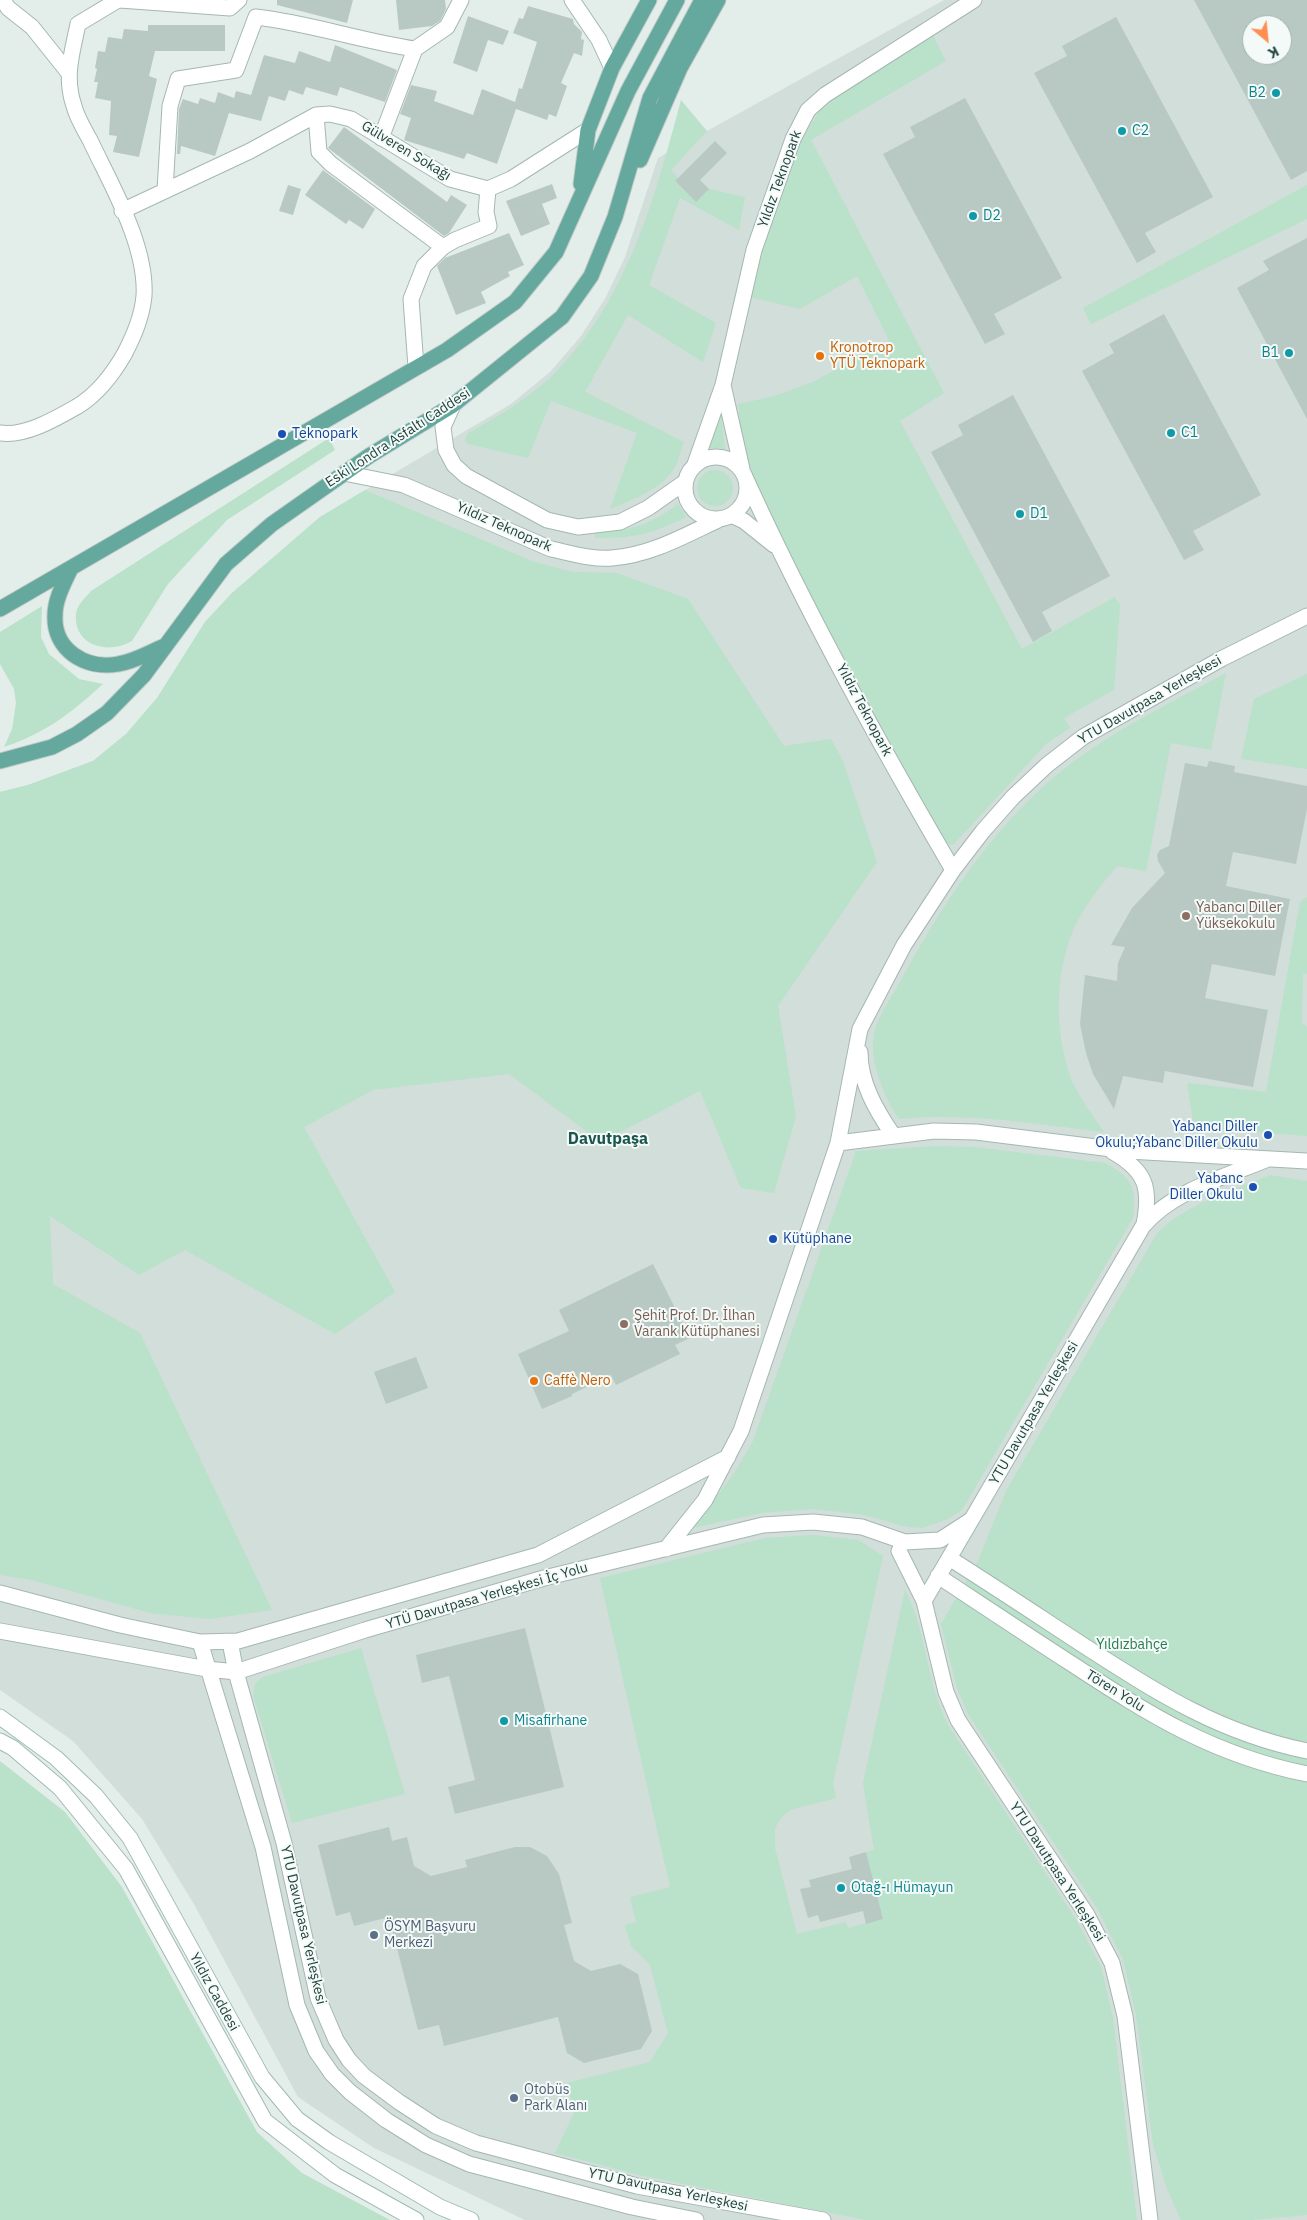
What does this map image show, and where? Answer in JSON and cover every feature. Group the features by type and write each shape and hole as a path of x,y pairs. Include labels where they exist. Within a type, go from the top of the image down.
{"main road":[{"path":"580,200 588,130 612,68 649,0"},
{"path":"0,609 447,350 515,302 556,252 628,91 677,0"},
{"name":"Eski Londra Asfaltı Caddesi","path":"0,761 16,759 52,747 107,713 144,675 226,564 272,524 344,473 452,405 562,317 591,276 615,217 650,98 702,0"},
{"path":"615,217 680,68 718,0"},
{"path":"71,568 60,590 54,613 58,635 66,649 84,661 105,665 119,664 166,645"}],"street":[{"path":"2,0 8,8 32,27 68,72"},
{"path":"0,433 28,429 84,402 100,389 114,372 134,336 144,297 143,276 138,255 122,211 74,106 68,72 78,24 119,0 235,4 256,18 283,20 374,43 415,49"},
{"path":"381,138 415,49 448,27 461,0"},
{"path":"572,0 599,40 612,68"},
{"name":"Yıldız Teknopark","path":"695,464 724,385 754,250 793,139 808,110 824,94 974,0"},
{"path":"165,190 170,106 178,79 236,70 256,18"},
{"name":"Gülveren Sokağı","path":"122,211 250,151 316,116 330,114 351,119 450,179 488,189"},
{"path":"316,116 319,152 331,164 443,247"},
{"path":"416,367 411,298 424,266 443,247 489,226 486,212 488,189 511,179 588,130"},
{"name":"Yıldız Teknopark","path":"724,385 744,474 778,550 882,745 953,870"},
{"name":"Yıldız Teknopark","path":"452,405 443,427 446,450 454,464 466,476 546,520 578,527 620,522 648,508 685,482"},
{"path":"725,458 744,474 747,490 745,500 739,509 726,517 701,516 688,501 685,482 695,464 704,459 725,458"},
{"name":"Yıldız Teknopark","path":"344,473 404,485 551,549 575,554 611,558 652,550 726,517 756,530 778,550"},
{"name":"YTU Davutpasa Yerleşkesi","path":"666,1549 705,1500 741,1431 838,1143 860,1029 904,945 953,870 983,831 1013,797 1047,765 1083,736 1221,659 1307,616"},
{"name":"YTU Davutpasa Yerleşkesi","path":"860,1029 860,1057 865,1084 877,1111 893,1135"},
{"name":"YTU Davutpasa Yerleşkesi","path":"838,1143 934,1131 976,1132 1107,1149 1307,1161"},
{"name":"YTU Davutpasa Yerleşkesi","path":"1107,1149 1130,1162 1143,1179 1148,1202 1143,1226"},
{"name":"YTU Davutpasa Yerleşkesi","path":"924,1601 1143,1226 1156,1211 1178,1197 1268,1159"},
{"name":"YTÜ Davutpasa Yerleşkesi İç Yolu","path":"0,1593 120,1625 200,1642 230,1642 258,1637 538,1555 729,1456"},
{"name":"YTÜ Davutpasa Yerleşkesi İç Yolu","path":"0,1631 207,1669 236,1672 365,1630 544,1578 763,1525 813,1522 862,1527 905,1542 940,1540 971,1520"},
{"name":"YTU Davutpasa Yerleşkesi","path":"898,1551 924,1601 951,1706 966,1733 1087,1915 1112,1963 1125,2016 1150,2220"},
{"name":"Tören Yolu","path":"949,1558 1148,1687 1186,1709 1222,1726 1307,1751"},
{"name":"Tören Yolu","path":"938,1576 1137,1706 1176,1728 1214,1747 1258,1762 1307,1774"},
{"name":"YTU Davutpasa Yerleşkesi","path":"200,1642 264,1847 297,2005 316,2051 332,2074 350,2092 386,2120 426,2145 469,2164 632,2207 696,2220"},
{"name":"YTU Davutpasa Yerleşkesi","path":"230,1642 236,1672 284,1843 318,1998 336,2040 349,2060 364,2076 436,2126 476,2143 637,2186 823,2220"},
{"name":"Yıldız Caddesi","path":"0,1717 56,1758 96,1796 130,1838 262,2077 298,2119 329,2142 440,2207 470,2220"},
{"name":"Yıldız Caddesi","path":"0,1741 14,1748 60,1788 126,1869 265,2121 335,2174 416,2220"}],"shaded area":[{"path":"944,0 1307,0 1307,2220 525,2220 374,2148 298,2097 195,1906 142,1819 73,1741 0,1690 0,792 28,785 93,761 126,734 157,698 205,622 232,593 320,517 511,404 550,372 581,336 606,297 625,257 658,158"}],"green space":[{"path":"932,33 946,61 811,140 944,393 900,421 1022,649 1115,597 1120,605 1114,690 1064,718 1070,728 1047,743 953,845 943,843 762,504 745,465 738,404 775,396 815,381 889,340 857,276 800,309 750,297 771,214 792,156 820,110 847,87"},
{"path":"681,100 707,131 671,170 678,178 675,182 696,202 709,189 745,197 739,230 680,198 649,285 716,323 703,362 628,315 585,392 684,442 676,465 665,480 648,492 610,509 637,433 551,401 528,458 468,444 465,440 467,434 535,391 555,373 580,344 602,313 636,245 661,173"},
{"path":"1307,185 1307,219 1091,324 1083,308"},
{"path":"720,408 725,449 710,448"},
{"path":"329,438 335,450 227,520 168,584 132,641 123,645 103,647 94,645 80,634 76,614 78,608 91,591"},
{"path":"715,470 727,476 733,488 727,500 715,506 703,500 697,488 703,476"},
{"path":"365,490 532,561 573,572 617,573 688,599 784,746 831,739 843,761 877,862 778,1006 796,1117 774,1193 741,1188 700,1091 601,1142 509,1074 373,1090 304,1127 395,1292 335,1334 185,1250 139,1275 50,1216 53,1284 140,1333 272,1610 209,1619 150,1613 32,1580 0,1575 0,792 28,785 93,761 126,734 157,698 205,622 232,593 320,517"},
{"path":"678,504 686,517 662,528 632,536 595,538 595,533 639,526 657,518"},
{"path":"42,606 41,637 49,654 79,679 103,684 80,704 45,729 4,747 12,729 16,703 14,689 0,664 0,632"},
{"path":"1226,673 1211,750 1171,743 1146,871 1117,866 1083,911 1067,946 1060,985 1059,1004 1062,1044 1072,1081 1104,1132 977,1118 925,1117 899,1119 888,1100 879,1078 874,1055 874,1033 881,1014 932,926 969,871 1010,820 1057,775 1076,760 1117,732"},
{"path":"1307,674 1307,769 1241,759 1254,699"},
{"path":"1307,897 1307,974 1303,974 1302,1023 1307,1027 1307,1136 1194,1128 1187,1083 1266,1092 1300,902"},
{"path":"935,1146 975,1147 1105,1163 1127,1179 1131,1185 1134,1199 1133,1218 962,1510 948,1519 922,1528 907,1527 865,1515 813,1509 761,1513 693,1528 735,1472 753,1441 856,1151"},
{"name":"Yıldızbahçe","path":"1270,1175 1307,1181 1307,2215 1253,2220 1181,2220 1167,2189 1153,2144 1136,2015 1123,1959 1097,1908 968,1714 957,1688 941,1624 978,1561 1006,1491 1156,1235 1167,1224 1194,1207"},
{"path":"813,1535 858,1540 883,1556 833,1783 836,1798 790,1810 781,1818 775,1828 775,1848 797,1934 846,1922 848,1928 883,1919 866,1852 874,1850 863,1783 905,1590 918,1623 935,1692 948,1725 1077,1921 1101,1967 1113,2018 1137,2220 866,2220 639,2175 555,2153 574,2113 567,2083 650,2062 668,2033 650,1965 631,1946 625,1925 636,1922 630,1897 670,1887 600,1578 765,1538"},
{"path":"361,1648 405,1794 292,1823 253,1695 255,1684 263,1677"},
{"path":"0,1761 65,1812 122,1887 257,2132 302,2173 390,2220 0,2220"}],"building":[{"path":"277,0 353,0 347,23 277,5"},
{"path":"396,0 445,0 446,9 440,21 432,26 399,30"},
{"name":"B2","path":"1194,0 1307,0 1307,171 1291,180"},
{"path":"528,6 573,19 574,24 582,32 581,39 584,40 582,56 574,53 561,83 567,86 556,117 549,114 547,120 516,109 497,164 467,153 464,159 404,140 411,118 400,114 411,85 437,91 434,101 473,115 482,89 515,102 519,88 522,89 537,42 513,33 519,18 523,19"},
{"path":"468,16 509,31 503,45 488,40 477,72 453,63"},
{"name":"C2","path":"1116,17 1213,197 1145,233 1156,252 1137,263 1034,73 1067,56 1062,46"},
{"path":"148,25 225,25 225,51 155,51 149,76 157,79 139,157 113,152 117,136 109,135 111,101 95,98 98,82 94,82 98,51 105,52 108,37 122,39 124,29 148,31"},
{"path":"335,45 397,70 385,102 340,87 337,96 306,87 303,95 289,90 285,101 269,96 261,121 229,113 215,156 181,146 180,154 177,154 179,109 183,99 198,104 200,98 215,103 218,92 234,98 236,91 251,95 264,55 295,63 299,51 330,62"},
{"name":"D2","path":"965,98 1062,278 994,314 1005,334 985,344 883,154 915,137 910,127"},
{"path":"344,127 447,202 451,195 467,205 449,233 444,236 328,148"},
{"path":"715,141 727,153 700,180 709,189 696,202 675,181"},
{"path":"323,170 375,209 363,229 349,220 346,224 305,195"},
{"path":"552,184 557,198 542,204 550,224 521,236 506,201"},
{"path":"288,185 301,189 293,215 279,211"},
{"path":"509,233 524,265 508,272 510,276 481,292 486,303 456,315 437,266 445,258"},
{"name":"B1","path":"1307,238 1307,419 1237,288 1269,270 1263,261"},
{"name":"C1","path":"1164,314 1261,495 1193,531 1204,550 1184,560 1082,371 1114,353 1109,344"},
{"name":"D1","path":"1013,395 1110,576 1042,612 1052,631 1033,642 931,452 963,435 958,425"},
{"path":"1209,761 1235,766 1234,772 1307,786 1307,809 1296,864 1233,852 1226,886 1290,899 1275,976 1212,964 1205,998 1268,1010 1253,1087 1165,1071 1163,1083 1123,1076 1114,1109 1093,1074 1086,1053 1080,1024 1085,975 1117,981 1118,963 1125,947 1111,945 1132,908 1165,873 1158,861 1157,855 1160,850 1169,846 1185,763 1207,767"},
{"name":"Şehit Prof. Dr. İlhan Varank Kütüphanesi","path":"653,1264 690,1338 675,1345 680,1354 616,1385 611,1375 572,1394 572,1396 542,1409 518,1354 569,1331 559,1310"},
{"path":"416,1357 428,1388 386,1404 374,1372"},
{"name":"Misafirhane","path":"525,1628 564,1787 455,1814 448,1787 475,1780 449,1676 422,1683 416,1655"},
{"path":"389,1827 392,1841 407,1837 414,1866 431,1876 467,1867 465,1860 515,1847 530,1847 547,1856 559,1874 572,1923 564,1925 574,1961 591,1971 620,1964 638,1974 652,2031 641,2049 584,2063 567,2053 558,2017 444,2046 439,2025 418,2030 389,1917 354,1926 350,1912 336,1916 318,1845"},
{"name":"Otağ-ı Hümayun","path":"866,1852 883,1919 866,1924 863,1911 820,1922 818,1915 808,1918 800,1889 811,1887 809,1880 852,1869 849,1857"}],"place":[{"name":"B2","path":"1276,93"},
{"name":"C2","path":"1122,131"},
{"name":"D2","path":"973,216"},
{"name":"B1","path":"1289,353"},
{"name":"Kronotrop YTÜ Teknopark","path":"820,356"},
{"name":"C1","path":"1171,433"},
{"name":"Teknopark","path":"282,434"},
{"name":"D1","path":"1020,514"},
{"name":"Yabancı Diller Yüksekokulu","path":"1186,916"},
{"name":"Yabancı Diller Okulu;Yabanc Diller Okulu","path":"1268,1135"},
{"name":"Yabanc Diller Okulu","path":"1253,1187"},
{"name":"Kütüphane","path":"773,1239"},
{"name":"Şehit Prof. Dr. İlhan Varank Kütüphanesi","path":"624,1324"},
{"name":"Caffè Nero","path":"534,1381"},
{"name":"Misafirhane","path":"504,1721"},
{"name":"Otağ-ı Hümayun","path":"841,1888"},
{"name":"ÖSYM Başvuru Merkezi","path":"374,1935"},
{"name":"Otobüs Park Alanı","path":"514,2098"}],"district":[{"name":"Davutpaşa","path":"608,1139"}]}
